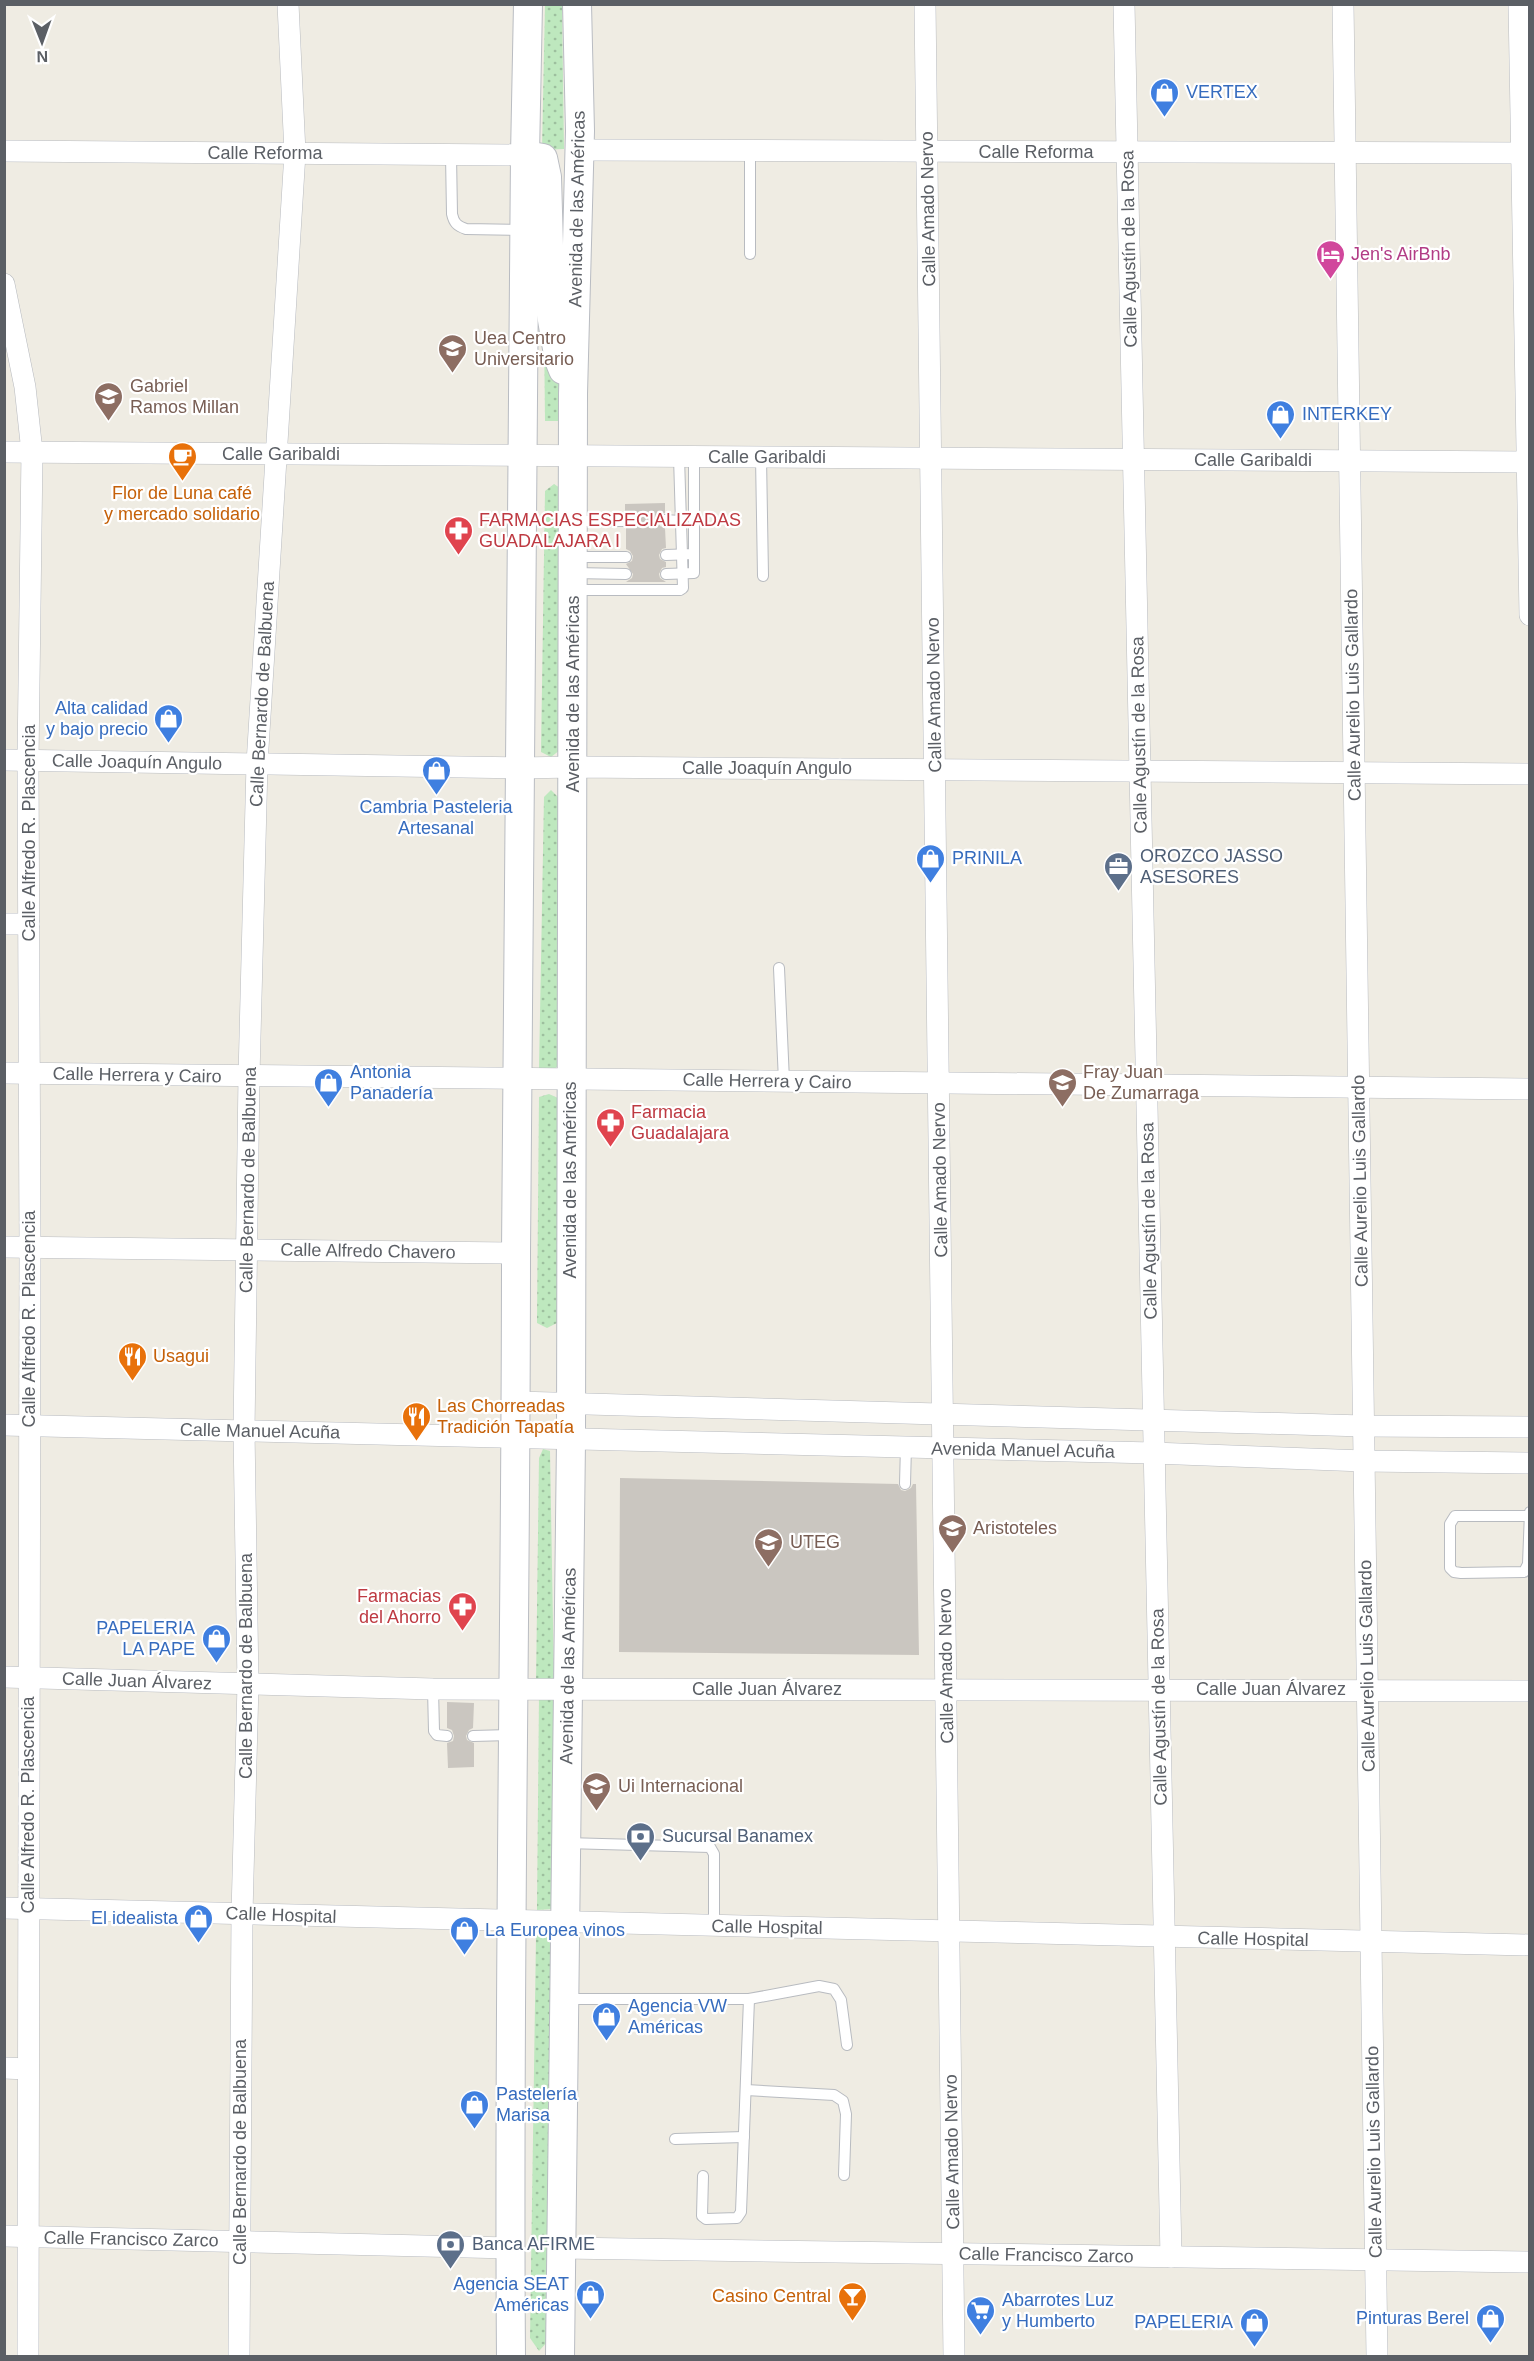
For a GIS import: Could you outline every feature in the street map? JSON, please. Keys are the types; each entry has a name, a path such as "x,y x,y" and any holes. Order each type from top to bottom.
{"main road":[{"path":"511,2356 512,1735 517,1402 516,1253 524,230 528,4"},
{"name":"Avenida de las Américas","path":"560,2356 571,1440 573,394 579,150 577,4"},
{"path":"525,155 543,158 547,177 551,314 559,360 573,394"}],"street":[{"name":"Calle Bernardo de Balbuena","path":"239,2356 242,1914 248,1684 244,1431 249,1076 257,764 295,153 288,4"},
{"name":"Calle Amado Nervo","path":"925,4 954,2356"},
{"name":"Calle Agustín de la Rosa","path":"1124,4 1171,2257"},
{"name":"Calle Aurelio Luis Gallardo","path":"1343,4 1377,2356"},
{"path":"1519,4 1526,153 1530,615"},
{"name":"Calle Reforma","path":"579,150 1526,153"},
{"name":"Calle Reforma","path":"4,151 525,155"},
{"name":"Calle Alfredo R. Plascencia","path":"4,284 25,387 32,453 28,761 30,1247 27,1909 28,2356"},
{"name":"Calle Garibaldi","path":"4,452 1528,462"},
{"name":"Calle Joaquín Angulo","path":"4,760 521,768 1530,774"},
{"path":"4,924 29,924"},
{"name":"Calle Herrera y Cairo","path":"4,1073 1530,1089"},
{"name":"Calle Alfredo Chavero","path":"4,1247 516,1253"},
{"name":"Avenida Manuel Acuña","path":"517,1402 1363,1426 1530,1427"},
{"name":"Calle Manuel Acuña","path":"4,1425 516,1438"},
{"name":"Avenida Manuel Acuña","path":"516,1438 906,1446 1364,1461 1530,1463"},
{"name":"Calle Juan Álvarez","path":"4,1677 513,1690 946,1688 1530,1691"},
{"name":"Calle Hospital","path":"4,1908 1530,1945"},
{"path":"4,2068 28,2069"},
{"name":"Calle Francisco Zarco","path":"4,2236 510,2248"},
{"name":"Calle Francisco Zarco","path":"562,2248 1530,2262"}],"lane":[{"path":"750,151 750,255"},
{"path":"452,155 454,221 466,229 524,230"},
{"path":"573,573 680,590 683,585 680,521 687,457"},
{"path":"666,574 694,573 687,457"},
{"path":"761,457 763,576"},
{"path":"665,520 680,521"},
{"path":"574,521 626,521"},
{"path":"666,555 694,554"},
{"path":"573,573 626,557"},
{"path":"573,573 626,574"},
{"path":"779,968 784,1081"},
{"path":"905,1484 906,1446"},
{"path":"1529,1514 1528,1564 1524,1572 1461,1573 1454,1572 1450,1568 1450,1524 1455,1516 1529,1514"},
{"path":"433,1689 434,1731 437,1735 447,1736"},
{"path":"473,1736 512,1735"},
{"path":"566,1843 710,1847 714,1854 714,1926"},
{"path":"564,1999 749,1999 819,1986 834,1989 841,2000 847,2045"},
{"path":"703,2176 702,2216 706,2219 737,2218 741,2212 749,1999"},
{"path":"746,2090 834,2095 843,2101 846,2114 844,2175"},
{"path":"675,2139 744,2137"}],"green space":[{"path":"545,5 562,5 564,149 542,150"},
{"path":"543,232 560,371 562,421 545,421"},
{"path":"554,484 563,490 560,750 551,757 541,752 545,491"},
{"path":"551,790 560,799 558,1066 548,1074 539,1069 544,797"},
{"path":"549,1094 558,1098 557,1323 547,1328 537,1323 539,1097"},
{"path":"543,1449 550,1451 554,1681 536,1684 539,1458"},
{"path":"539,1695 558,1696 554,1909 537,1910"},
{"path":"546,1928 555,1936 550,2339 539,2351 530,2338 536,1936"}],"building":[{"path":"665,503 665,513 659,515 658,520 660,526 665,528 666,548 662,549 659,555 660,559 666,562 666,567 662,568 659,574 660,578 666,582 626,582 632,578 633,574 626,564 632,561 633,556 626,549 626,528 632,525 633,520 625,513 625,504"},
{"name":"UTEG","path":"620,1478 898,1484 901,1490 905,1491 916,1484 919,1655 619,1652"},
{"path":"447,1702 474,1703 473,1728 466,1736 467,1740 474,1743 474,1767 448,1768 447,1743 453,1741 454,1736 452,1730 447,1728"}],"place":[{"name":"VERTEX","path":"1165,118"},
{"name":"Jen's AirBnb","path":"1330,280"},
{"name":"Uea Centro Universitario","path":"453,374"},
{"name":"Gabriel Ramos Millan","path":"109,422"},
{"name":"INTERKEY","path":"1281,440"},
{"name":"Flor de Luna café y mercado solidario","path":"182,482"},
{"name":"FARMACIAS ESPECIALIZADAS GUADALAJARA I","path":"458,556"},
{"name":"Alta calidad y bajo precio","path":"169,744"},
{"name":"Cambria Pasteleria Artesanal","path":"436,796"},
{"name":"PRINILA","path":"931,884"},
{"name":"OROZCO JASSO ASESORES","path":"1119,892"},
{"name":"Antonia Panadería","path":"329,1108"},
{"name":"Fray Juan De Zumarraga","path":"1062,1108"},
{"name":"Farmacia Guadalajara","path":"610,1148"},
{"name":"Usagui","path":"132,1382"},
{"name":"Las Chorreadas Tradición Tapatía","path":"416,1442"},
{"name":"Aristoteles","path":"952,1554"},
{"name":"UTEG","path":"769,1568"},
{"name":"Farmacias del Ahorro","path":"462,1632"},
{"name":"PAPELERIA LA PAPE","path":"216,1664"},
{"name":"Ui Internacional","path":"597,1812"},
{"name":"Sucursal Banamex","path":"641,1862"},
{"name":"El idealista","path":"199,1944"},
{"name":"La Europea vinos","path":"464,1956"},
{"name":"Agencia VW Américas","path":"607,2042"},
{"name":"Pastelería Marisa","path":"475,2130"},
{"name":"Banca AFIRME","path":"451,2270"},
{"name":"Agencia SEAT Américas","path":"590,2320"},
{"name":"Casino Central","path":"852,2322"},
{"name":"Abarrotes Luz y Humberto","path":"981,2336"},
{"name":"Pinturas Berel","path":"1490,2344"},
{"name":"PAPELERIA","path":"1254,2348"}]}
